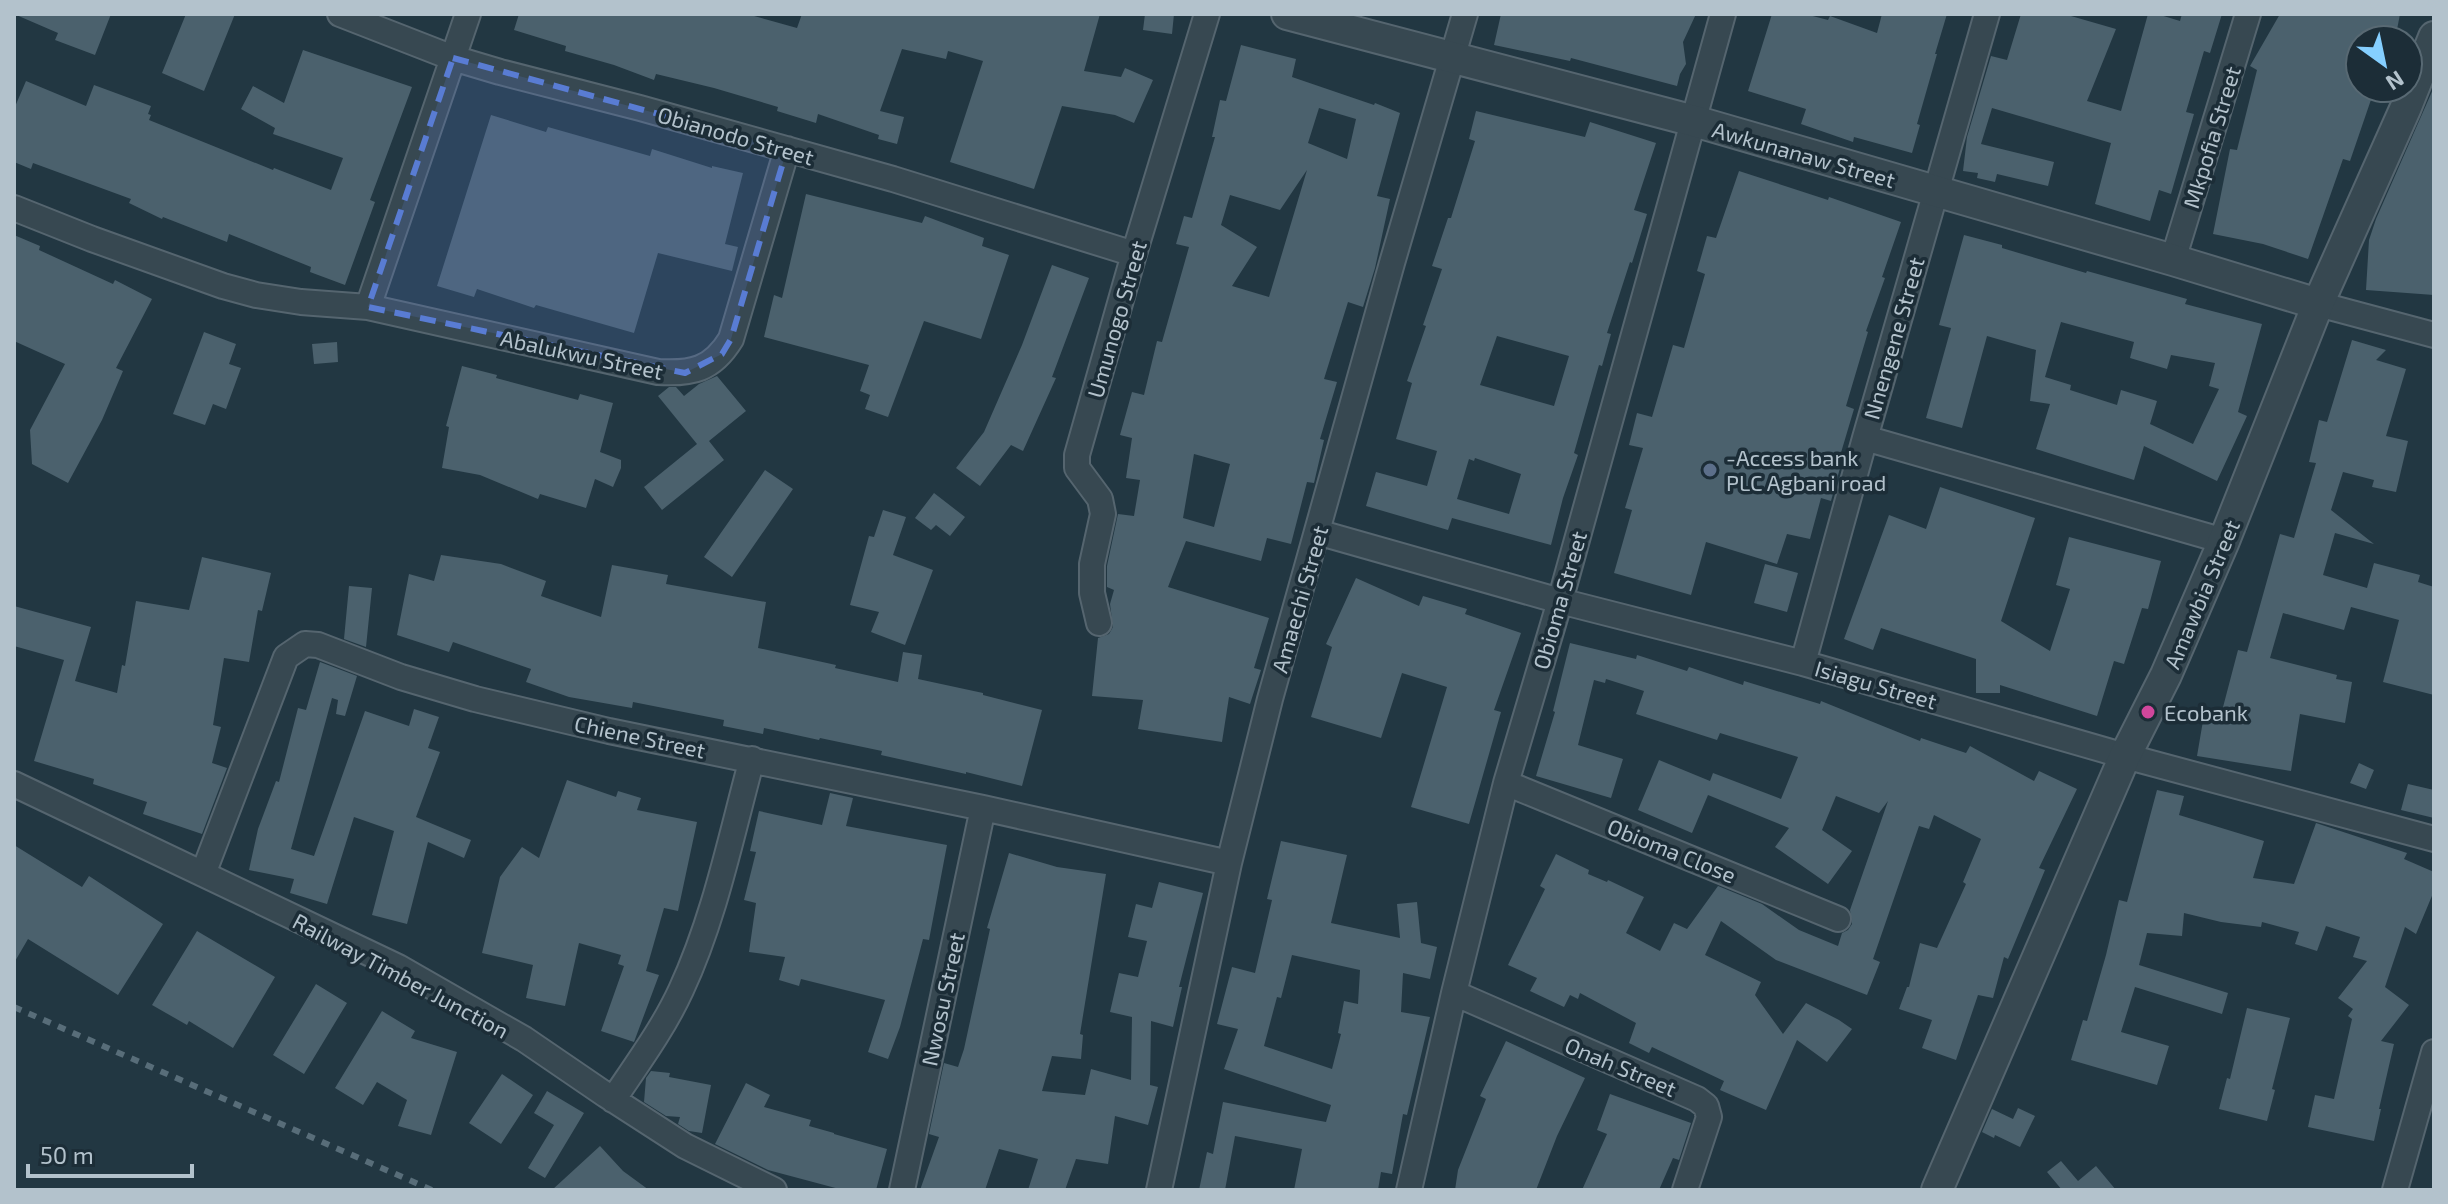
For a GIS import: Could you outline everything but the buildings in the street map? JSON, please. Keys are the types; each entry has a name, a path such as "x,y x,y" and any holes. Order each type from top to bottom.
{"street":[{"name":"Obianodo Street","path":"340,14 453,58 923,188 1134,254"},
{"path":"368,307 468,14"},
{"name":"Umunogo Street","path":"1099,623 1092,593 1092,564 1103,514 1100,499 1077,468 1077,455 1207,14"},
{"name":"Awkunanaw Street","path":"1287,14 1694,121 2318,304"},
{"name":"Amaechi Street","path":"1159,1190 1229,863 1270,699 1465,14"},
{"name":"Obioma Street","path":"1409,1190 1506,783 1560,601 1723,14"},
{"name":"Nnengene Street","path":"1803,663 1987,14"},
{"name":"Mkpofia Street","path":"2173,260 2248,14"},
{"name":"Amawbia Street","path":"1937,1190 2125,756 2166,675 2224,541 2318,304 2434,37"},
{"name":"Abalukwu Street","path":"14,208 92,239 256,295 368,307 658,372 685,373 722,354 731,339 787,149"},
{"path":"2318,304 2434,335"},
{"path":"1865,438 2224,541"},
{"name":"Isiagu Street","path":"1317,532 1560,601 1803,663 2125,756 2434,839"},
{"name":"Chiene Street","path":"203,874 286,657 305,644 318,645 401,677 475,699 609,731 983,808 1229,863"},
{"path":"613,1100 681,992 716,896 752,759"},
{"name":"Obioma Close","path":"1506,783 1838,919"},
{"name":"Railway Timber Junction","path":"14,784 398,967 524,1039 685,1146 774,1190"},
{"name":"Nwosu Street","path":"902,1190 983,808"},
{"name":"Onah Street","path":"1454,993 1697,1099 1706,1106 1709,1117 1685,1190"},
{"path":"2395,1190 2434,1052"}],"highlighted area":[{"path":"453,58 787,149 731,339 722,354 685,373 368,307"}],"railway":[{"path":"14,1007 432,1190"}],"place":[{"name":"-Access bank PLC Agbani road","path":"1710,470"},
{"name":"Ecobank","path":"2148,712"}]}
